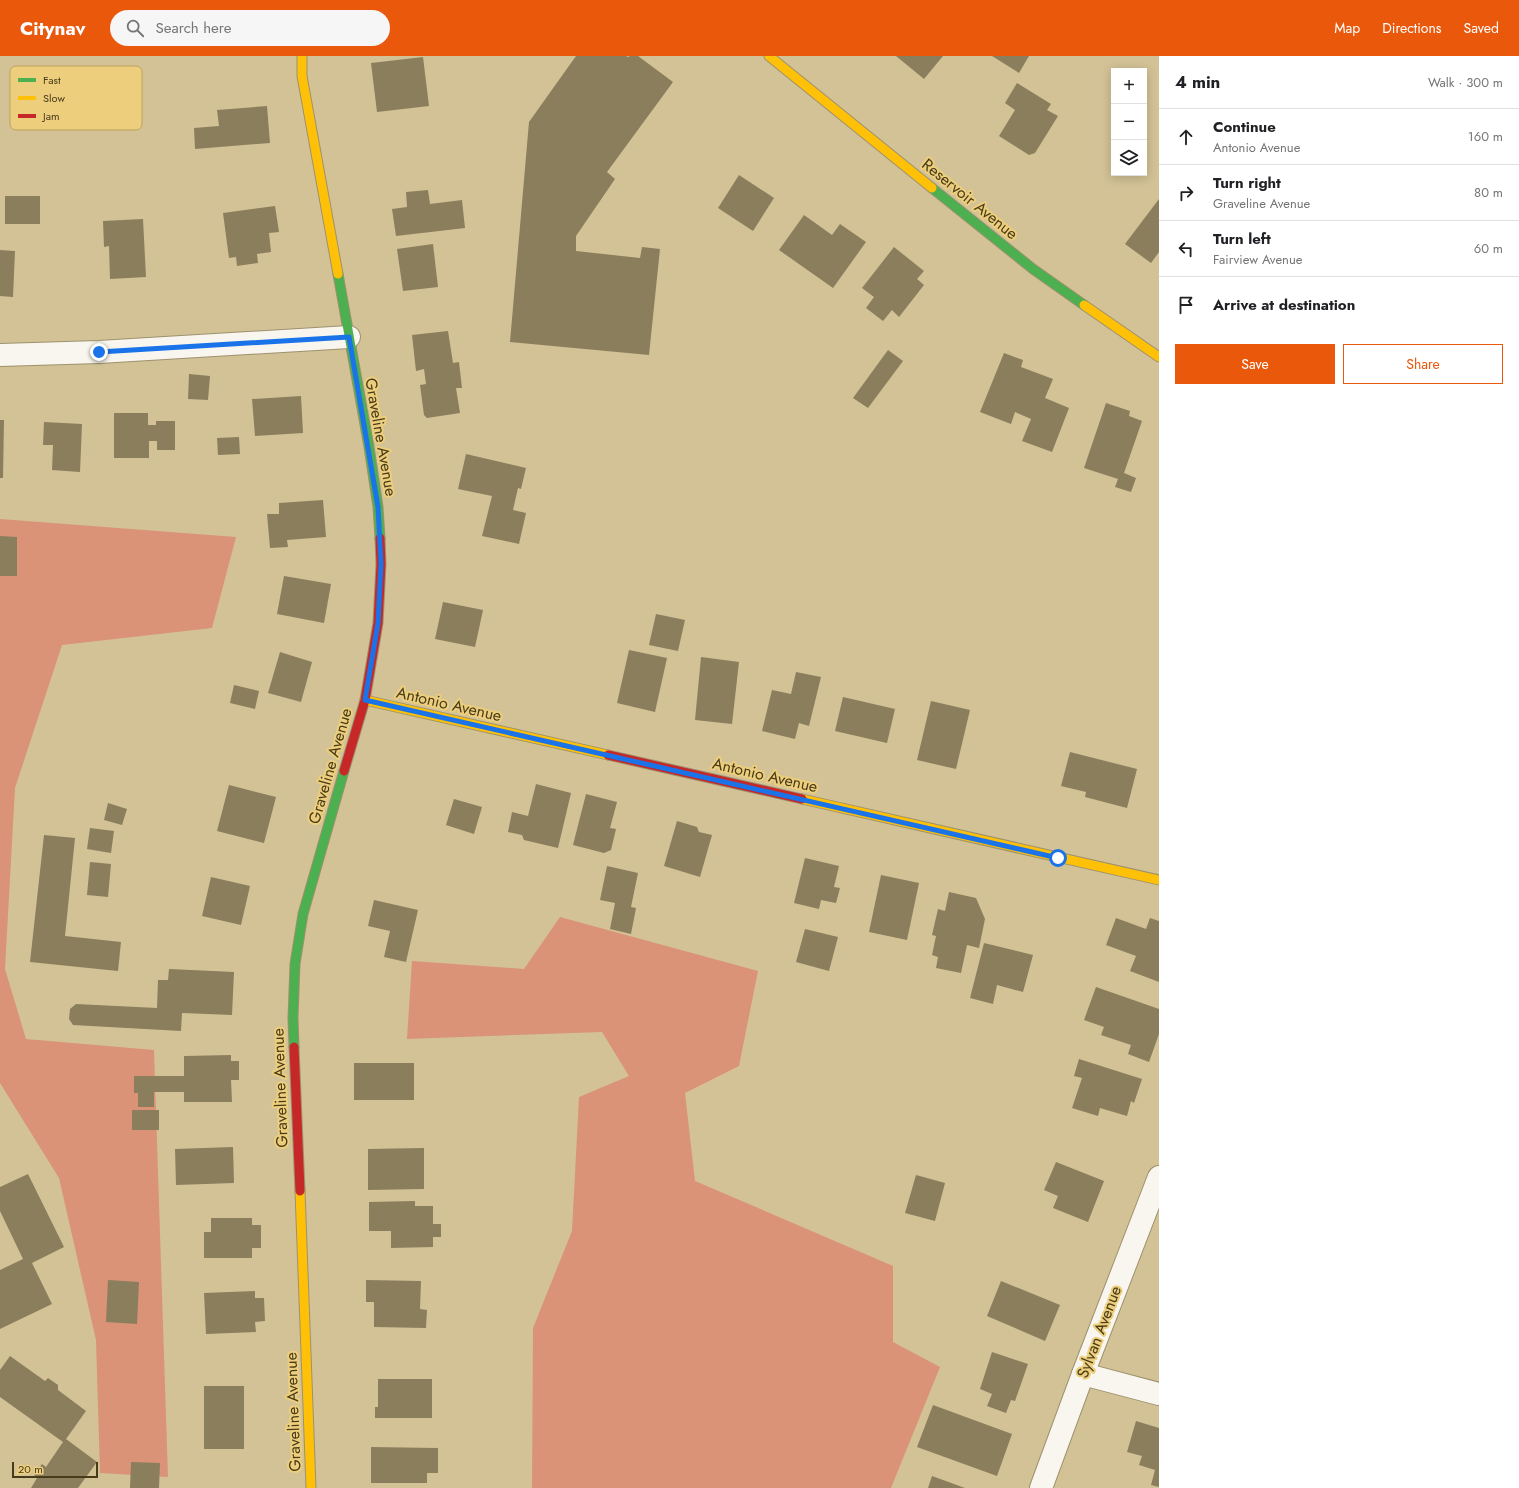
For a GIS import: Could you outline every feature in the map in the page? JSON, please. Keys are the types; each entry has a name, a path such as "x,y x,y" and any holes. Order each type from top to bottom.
{"street":[{"name":"Graveline Avenue","path":"302,56 302,76 378,507 381,564 378,623 365,700 303,914 295,964 293,1018 311,1488"},
{"name":"Reservoir Avenue","path":"769,56 1033,269 1159,357"},
{"path":"0,355 99,352 349,337"},
{"name":"Antonio Avenue","path":"365,700 1159,880"},
{"name":"Sylvan Avenue","path":"1041,1488 1159,1177"},
{"path":"1083,1374 1159,1394"}],"shaded area":[{"path":"0,519 236,537 212,628 62,645 15,788 5,969 26,1039 154,1050 168,1477 100,1473 96,1340 59,1178 0,1083"},
{"path":"560,917 758,971 739,1066 685,1093 695,1181 893,1266 893,1342 940,1367 891,1488 532,1488 533,1328 572,1231 579,1097 629,1076 602,1032 407,1039 412,961 524,969"}],"building":[{"path":"576,56 638,56 673,82 607,172 615,179 576,236 576,251 640,258 642,247 660,249 649,355 510,342 529,122"},
{"path":"896,56 943,56 924,79"},
{"path":"992,56 1029,56 1019,73"},
{"path":"423,57 429,106 377,112 371,63"},
{"path":"1017,83 1051,104 1047,110 1058,116 1035,153 1029,155 999,136 1015,110 1005,103"},
{"path":"267,106 270,143 195,149 194,128 219,126 217,110"},
{"path":"739,175 774,198 753,231 718,208"},
{"path":"428,190 430,204 462,200 465,228 396,236 392,209 407,207 406,192"},
{"path":"5,196 40,196 40,224 5,224"},
{"path":"1159,199 1159,252 1151,263 1125,244"},
{"path":"275,206 279,232 269,233 271,252 257,254 258,263 237,266 236,257 229,258 223,213"},
{"path":"804,215 832,235 840,224 866,242 833,288 779,250"},
{"path":"143,219 146,277 110,279 109,246 104,247 103,221"},
{"path":"433,244 438,287 403,291 397,249"},
{"path":"894,247 924,271 917,279 924,285 899,317 892,310 883,321 866,308 874,297 862,288"},
{"path":"0,250 15,251 13,297 0,296"},
{"path":"448,331 453,363 459,362 462,388 456,388 460,413 427,418 424,415 420,385 426,384 424,369 416,371 412,335"},
{"path":"888,350 903,361 868,408 853,398"},
{"path":"1004,353 1023,360 1021,367 1053,379 1045,398 1069,408 1052,452 1022,441 1031,419 1015,412 1011,424 980,412"},
{"path":"189,374 210,376 208,400 188,399"},
{"path":"301,396 303,433 255,436 252,399"},
{"path":"1106,403 1130,411 1129,416 1142,421 1124,473 1136,478 1131,492 1115,487 1118,479 1084,468"},
{"path":"114,413 148,413 148,425 156,425 156,421 175,421 175,450 157,450 157,441 149,441 149,458 114,458"},
{"path":"0,420 4,420 3,478 0,478"},
{"path":"44,422 82,424 80,472 52,470 53,445 43,445"},
{"path":"239,437 240,454 218,455 217,438"},
{"path":"466,454 526,468 521,489 518,488 513,510 526,513 519,544 482,536 492,496 458,489"},
{"path":"323,500 326,537 287,540 288,547 270,548 267,514 279,514 279,503"},
{"path":"0,536 17,537 17,576 0,576"},
{"path":"284,576 331,584 324,623 277,614"},
{"path":"443,602 483,610 475,647 435,639"},
{"path":"656,614 685,620 678,651 649,645"},
{"path":"629,650 667,658 655,712 617,703"},
{"path":"280,652 312,662 301,702 268,693"},
{"path":"701,657 739,662 732,724 695,720"},
{"path":"796,672 821,677 809,726 799,723 795,739 762,731 772,690 791,694"},
{"path":"234,685 259,691 255,709 230,703"},
{"path":"843,697 895,709 887,743 835,731"},
{"path":"931,701 970,710 956,769 917,760"},
{"path":"1070,752 1137,769 1127,808 1085,797 1086,792 1061,786"},
{"path":"536,784 571,793 558,848 524,840 522,835 508,832 512,812 528,816"},
{"path":"229,785 276,797 264,843 217,831"},
{"path":"586,794 617,802 610,828 616,829 611,850 604,853 573,845"},
{"path":"454,799 482,807 474,834 446,825"},
{"path":"108,803 127,809 122,825 104,820"},
{"path":"677,821 697,827 699,832 712,835 700,877 664,866"},
{"path":"90,828 114,831 111,853 87,849"},
{"path":"44,835 75,838 65,936 121,942 118,971 30,962"},
{"path":"805,858 839,866 834,887 840,888 836,903 821,900 819,909 794,903"},
{"path":"90,862 111,864 108,897 87,895"},
{"path":"607,866 638,873 631,907 636,908 631,934 610,929 615,903 600,900"},
{"path":"881,875 919,883 907,940 869,932"},
{"path":"211,877 250,886 241,925 202,916"},
{"path":"949,892 976,898 985,919 979,948 967,945 961,973 936,968 938,957 932,955 936,936 932,935 938,909 945,911"},
{"path":"374,900 418,910 406,962 384,957 390,931 368,926"},
{"path":"1116,918 1146,929 1150,918 1159,921 1159,982 1130,971 1136,956 1106,945"},
{"path":"805,929 838,937 829,971 796,962"},
{"path":"984,943 1033,955 1023,992 997,985 993,1004 970,998"},
{"path":"169,969 234,972 232,1015 182,1013 181,1031 73,1025 69,1019 70,1009 76,1004 157,1008 158,980 168,980"},
{"path":"1096,987 1159,1009 1159,1034 1149,1062 1128,1054 1131,1045 1101,1035 1104,1027 1084,1020"},
{"path":"231,1055 231,1061 239,1061 239,1080 231,1080 232,1102 184,1102 184,1092 154,1092 154,1107 138,1107 138,1093 134,1093 134,1076 184,1076 184,1056"},
{"path":"1079,1059 1142,1079 1134,1103 1131,1101 1127,1116 1100,1108 1098,1116 1072,1108 1082,1078 1074,1076"},
{"path":"354,1063 414,1063 414,1100 354,1100"},
{"path":"132,1110 159,1110 159,1130 132,1130"},
{"path":"233,1147 234,1183 176,1185 175,1149"},
{"path":"424,1148 424,1189 368,1190 368,1149"},
{"path":"1056,1162 1104,1181 1088,1222 1053,1208 1058,1196 1044,1190"},
{"path":"28,1174 64,1247 32,1263 52,1304 0,1329 0,1270 23,1259 0,1211 0,1187"},
{"path":"916,1175 945,1183 935,1221 905,1213"},
{"path":"415,1201 415,1206 433,1206 433,1224 441,1224 441,1237 433,1237 433,1247 391,1248 391,1231 369,1231 369,1202"},
{"path":"211,1218 252,1218 252,1225 261,1225 261,1248 252,1248 252,1258 204,1258 204,1232 211,1232"},
{"path":"108,1280 139,1282 137,1324 106,1322"},
{"path":"366,1280 421,1281 420,1309 427,1310 426,1328 374,1327 374,1302 366,1302"},
{"path":"1001,1281 1060,1305 1045,1341 987,1316"},
{"path":"255,1291 255,1298 264,1298 265,1321 255,1322 256,1332 206,1334 204,1293"},
{"path":"992,1352 1028,1364 1015,1401 1011,1400 1006,1413 987,1406 992,1394 980,1389"},
{"path":"10,1356 45,1381 48,1378 58,1385 58,1390 86,1411 66,1439 97,1462 78,1488 31,1488 37,1478 34,1475 42,1464 46,1467 63,1442 0,1397 0,1370"},
{"path":"378,1379 432,1379 432,1418 375,1418 375,1407 378,1407"},
{"path":"204,1386 244,1386 244,1449 204,1449"},
{"path":"933,1405 1012,1434 997,1476 917,1447"},
{"path":"1136,1421 1159,1428 1159,1487 1151,1485 1155,1470 1139,1465 1142,1456 1127,1452"},
{"path":"371,1447 438,1448 438,1473 427,1473 427,1483 371,1483"},
{"path":"131,1462 160,1463 159,1488 130,1488"},
{"path":"932,1476 965,1488 928,1488"}],"traffic: fast":[{"path":"932,188 1033,269 1084,305"},
{"path":"338,274 369,447 378,507 380,538"},
{"path":"294,1047 293,1018 295,964 303,914 344,771"}],"traffic: slow":[{"path":"302,56 302,76 338,274"},
{"path":"769,56 932,188"},
{"path":"1084,305 1159,357"},
{"path":"365,700 608,755"},
{"path":"802,799 1159,880"},
{"path":"300,1191 311,1488"}],"traffic: jam":[{"path":"344,771 365,700 378,623 381,564 380,538"},
{"path":"608,755 802,799"},
{"path":"294,1047 300,1191"}],"route":[{"path":"99,352 349,337 369,447 378,507 381,564 378,623 365,700 1058,858"}]}
